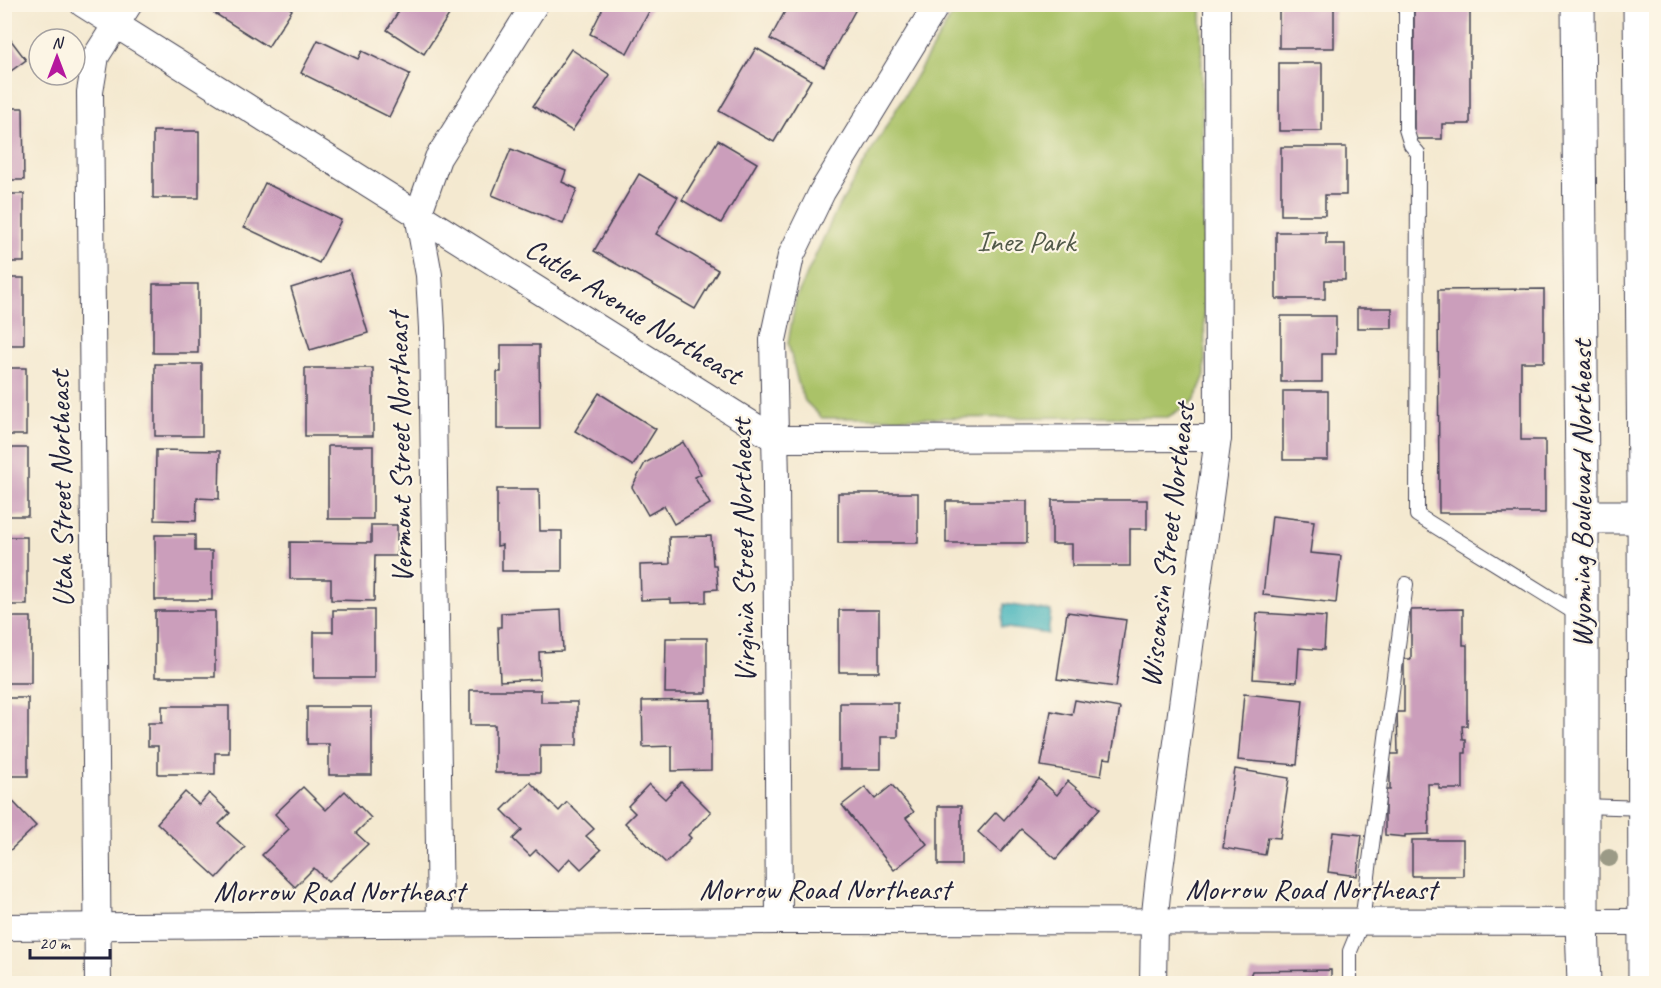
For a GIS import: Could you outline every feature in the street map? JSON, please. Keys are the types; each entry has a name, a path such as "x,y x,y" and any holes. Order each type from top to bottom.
{"main road":[{"name":"Wyoming Boulevard Northeast","path":"1578,4 1584,984"},
{"name":"Wyoming Boulevard Northeast","path":"1640,4 1642,275 1650,517 1651,672 1651,808 1645,922 1645,984"},
{"path":"1582,517 1650,517"}],"street":[{"name":"Cutler Avenue Northeast","path":"83,4 122,15 418,215 775,439"},
{"name":"Vermont Street Northeast","path":"440,923 432,328 429,275 418,215 438,158 535,4"},
{"name":"Virginia Street Northeast","path":"779,921 773,340 790,256 822,192 937,4"},
{"name":"Wisconsin Street Northeast","path":"1153,984 1154,923 1159,876 1218,438 1218,4"},
{"name":"Utah Street Northeast","path":"98,984 90,92 96,56 122,15"},
{"path":"775,439 1218,438"},
{"name":"Morrow Road Northeast","path":"4,927 779,921 1645,922"}],"lane":[{"path":"1406,4 1406,129 1411,145 1418,153 1417,515 1582,618"},
{"path":"1642,275 1656,229"},
{"path":"1350,984 1350,951 1362,922 1406,584"},
{"path":"1582,806 1651,808"}],"green space":[{"name":"Inez Park","path":"958,5 1201,5 1205,375 1194,401 1168,417 822,418 805,401 788,343 796,298 836,211"}],"water":[{"path":"1004,604 1051,611 1048,634 1001,627"}],"building":[{"path":"200,4 284,4 292,10 268,47"},
{"path":"403,4 456,4 424,54 387,30"},
{"path":"605,4 653,4 627,53 590,34"},
{"path":"789,4 852,4 857,7 824,67 770,39"},
{"path":"1279,4 1334,4 1334,48 1279,48"},
{"path":"1414,4 1470,4 1470,124 1442,124 1442,139 1414,139"},
{"path":"4,31 26,60 4,76"},
{"path":"318,40 358,59 362,51 410,74 389,117 301,73"},
{"path":"756,48 811,80 774,142 719,111"},
{"path":"571,49 610,75 572,131 533,106"},
{"path":"1279,63 1322,63 1322,131 1279,131"},
{"path":"4,108 23,108 24,180 4,180"},
{"path":"153,131 199,131 199,198 153,198"},
{"path":"718,140 757,163 721,223 682,200"},
{"path":"1281,147 1346,147 1346,195 1325,195 1325,215 1281,215"},
{"path":"511,149 566,171 562,182 577,189 563,224 492,195"},
{"path":"639,174 678,197 656,234 718,270 695,309 594,251"},
{"path":"265,183 341,220 319,263 244,227"},
{"path":"4,194 24,194 24,262 4,262"},
{"path":"1276,232 1326,232 1326,244 1345,244 1345,280 1325,280 1325,299 1276,299"},
{"path":"349,270 368,333 310,350 291,288"},
{"path":"4,278 24,278 24,345 4,345"},
{"path":"153,284 198,284 198,353 153,353"},
{"path":"1544,289 1544,362 1521,362 1521,440 1545,440 1545,513 1439,513 1438,290"},
{"path":"1357,308 1392,308 1392,328 1357,328"},
{"path":"1281,316 1336,316 1336,354 1322,354 1322,382 1281,382"},
{"path":"501,345 539,345 540,429 497,429 497,372 501,372"},
{"path":"155,364 202,364 202,436 155,436"},
{"path":"4,368 26,368 26,435 4,435"},
{"path":"305,368 373,368 373,436 305,436"},
{"path":"1283,391 1328,391 1328,460 1283,460"},
{"path":"599,393 656,429 633,466 575,431"},
{"path":"683,442 701,474 695,477 710,504 674,524 664,506 648,515 632,487 645,463"},
{"path":"328,446 373,446 373,519 328,519"},
{"path":"4,448 28,448 28,516 4,516"},
{"path":"156,450 220,451 219,499 197,498 196,521 155,520"},
{"path":"497,489 539,489 540,531 562,531 562,571 502,571 502,545 497,546"},
{"path":"838,493 918,493 918,543 838,543"},
{"path":"1052,500 1147,500 1147,529 1130,529 1130,566 1072,566 1072,544 1052,544"},
{"path":"946,501 1027,501 1027,543 946,543"},
{"path":"1272,516 1314,521 1310,553 1341,556 1336,603 1263,595"},
{"path":"371,525 397,525 397,556 375,556 374,601 331,600 331,579 290,579 290,542 371,543"},
{"path":"155,535 195,535 195,551 212,551 212,600 155,600"},
{"path":"711,536 713,565 716,565 718,589 706,590 706,602 671,603 671,599 641,600 640,565 670,564 669,537"},
{"path":"4,537 27,537 27,605 4,605"},
{"path":"1463,609 1463,645 1467,645 1467,726 1462,726 1463,740 1466,740 1466,753 1463,753 1463,789 1439,789 1439,784 1428,784 1429,834 1405,835 1405,837 1385,835 1385,790 1390,790 1390,754 1398,754 1397,712 1404,712 1404,659 1411,659 1411,610"},
{"path":"333,610 374,610 374,678 314,678 314,632 333,632"},
{"path":"561,610 563,651 539,652 540,679 500,681 498,627 501,627 501,613"},
{"path":"839,610 879,610 879,672 839,672"},
{"path":"155,611 215,611 215,677 155,677"},
{"path":"1067,612 1126,620 1116,687 1057,679"},
{"path":"1257,613 1326,617 1324,650 1299,648 1297,682 1253,679"},
{"path":"4,617 31,617 31,683 4,683"},
{"path":"666,638 707,638 707,693 665,693"},
{"path":"470,690 541,690 541,702 577,702 577,745 540,745 540,773 495,773 495,725 470,725"},
{"path":"1244,694 1303,700 1297,765 1238,760"},
{"path":"5,698 28,698 28,776 5,776"},
{"path":"711,700 711,770 672,771 672,746 643,747 642,701"},
{"path":"1075,700 1120,708 1111,759 1104,758 1101,776 1041,766 1051,711 1072,715"},
{"path":"840,703 898,703 898,737 881,737 881,769 840,769"},
{"path":"162,706 229,706 229,753 215,753 215,774 158,774 158,746 148,746 148,723 162,723"},
{"path":"307,707 372,707 372,775 329,775 329,744 307,744"},
{"path":"1235,769 1289,778 1280,838 1268,837 1265,855 1223,848"},
{"path":"1039,779 1057,795 1068,781 1100,808 1056,859 1021,829 1001,852 978,832 996,812 1004,820"},
{"path":"530,782 559,811 567,802 594,829 586,836 601,850 581,869 570,858 558,871 536,850 530,856 513,839 522,830 502,810"},
{"path":"681,782 711,812 688,835 691,838 666,863 625,823 635,813 628,806 649,784 665,799"},
{"path":"892,785 914,812 906,818 927,844 894,870 842,805 865,787 875,799"},
{"path":"303,787 326,810 345,791 371,818 356,833 368,844 328,882 314,868 295,887 262,855 289,829 275,814"},
{"path":"4,792 36,826 4,856"},
{"path":"185,792 199,805 209,793 230,813 219,824 245,847 217,878 157,823"},
{"path":"938,806 961,806 961,865 938,865"},
{"path":"1333,832 1362,835 1357,876 1328,872"},
{"path":"1412,840 1463,840 1463,876 1412,876"},
{"path":"1331,970 1331,984 1247,984 1252,971"}]}
